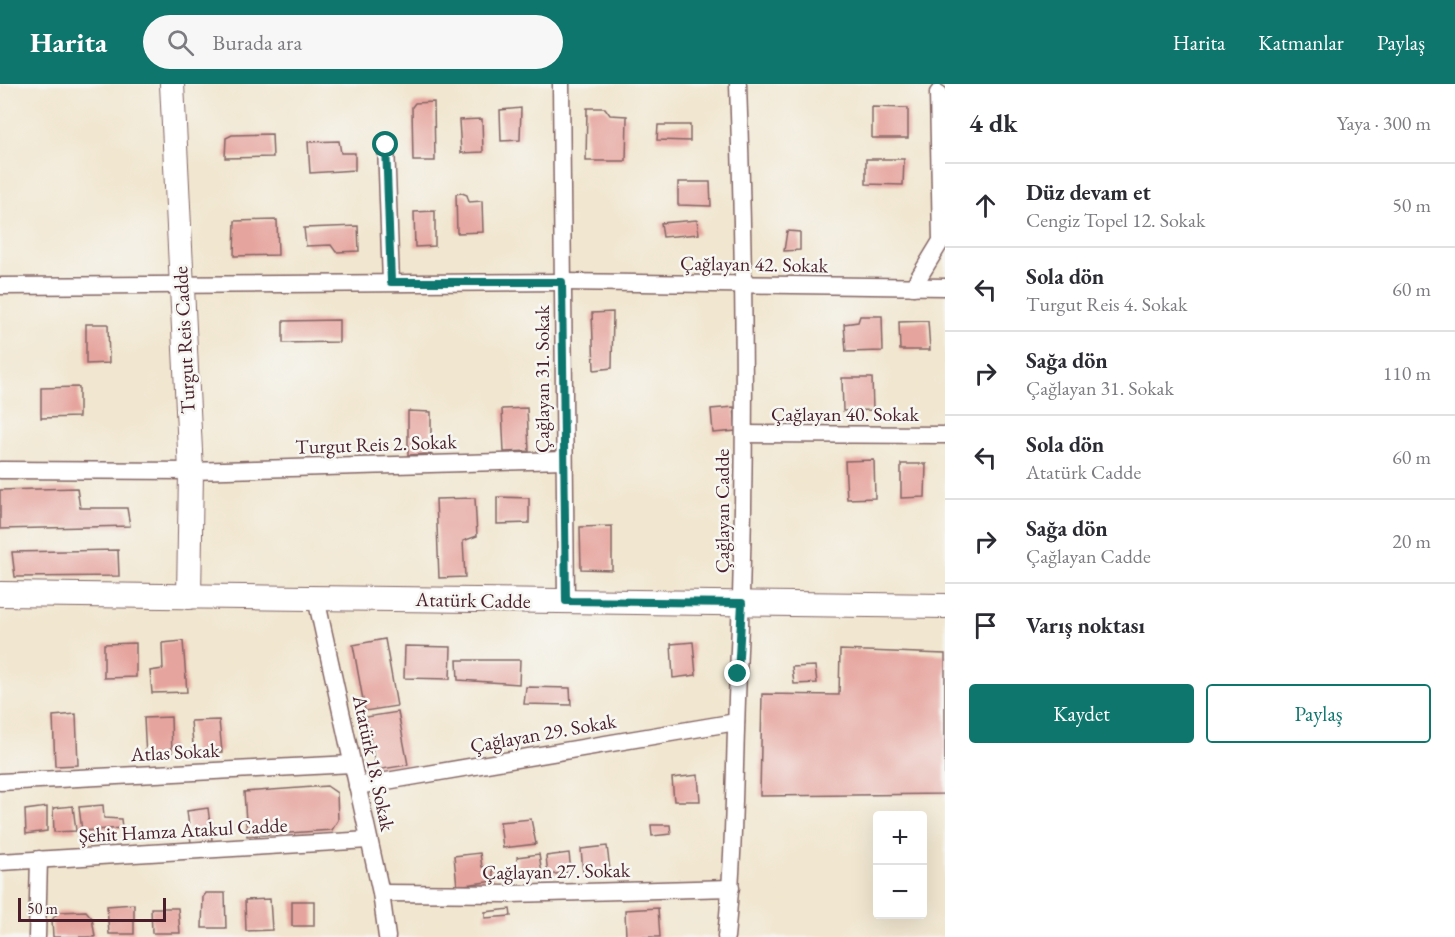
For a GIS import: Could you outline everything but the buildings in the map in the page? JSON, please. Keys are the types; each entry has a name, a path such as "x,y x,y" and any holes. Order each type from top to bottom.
{"main road":[{"name":"Turgut Reis Cadde","path":"172,84 191,471 189,597"},
{"name":"Atatürk Cadde","path":"0,594 945,606"}],"street":[{"name":"Çağlayan 31. Sokak","path":"561,84 566,601"},
{"name":"Çağlayan Cadde","path":"726,937 731,888 742,603 745,286 738,84"},
{"path":"913,287 941,241 938,93"},
{"path":"386,145 391,282"},
{"name":"Çağlayan 42. Sokak","path":"0,286 562,282 945,287"},
{"name":"Çağlayan 40. Sokak","path":"744,434 945,435"},
{"name":"Turgut Reis 2. Sokak","path":"0,470 191,471 564,460"},
{"name":"Atatürk 18. Sokak","path":"316,598 381,893 387,937"},
{"name":"Çağlayan 29. Sokak","path":"357,786 736,722"},
{"name":"Atlas Sokak","path":"0,782 352,764"},
{"name":"Şehit Hamza Atakul Cadde","path":"0,862 369,840"},
{"path":"37,937 39,860"},
{"name":"Çağlayan 27. Sokak","path":"381,893 512,894 731,888"}],"route":[{"path":"386,145 391,282 562,282 566,601 742,603 738,674"}]}
